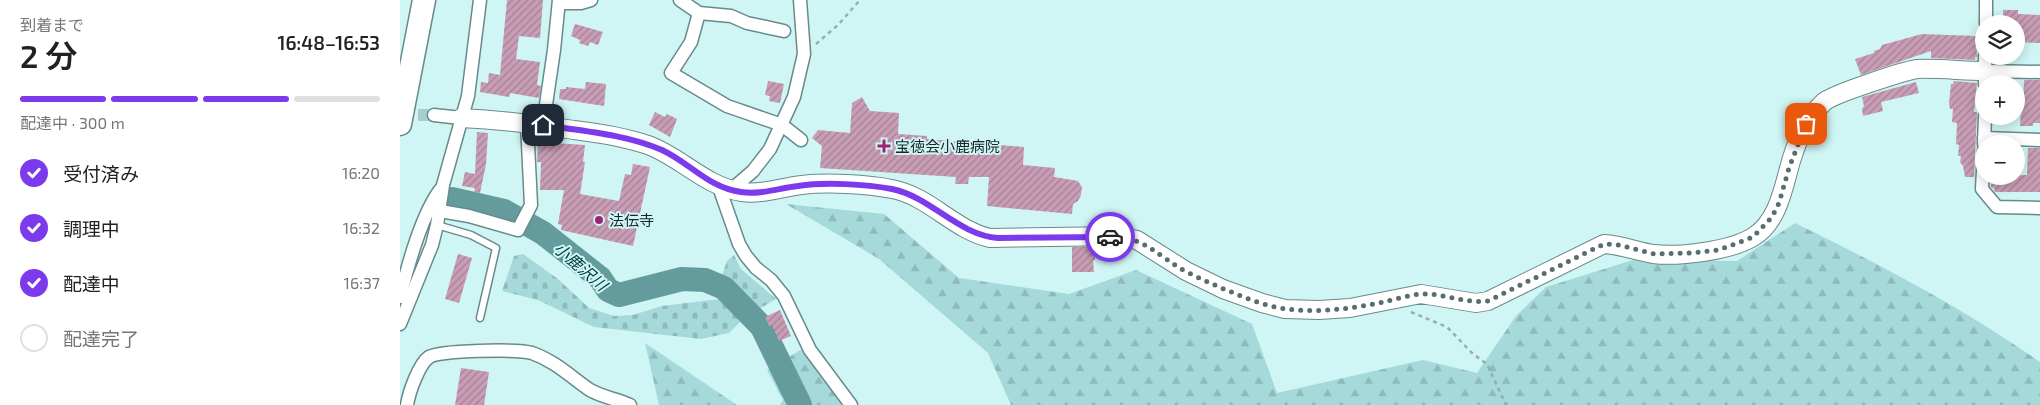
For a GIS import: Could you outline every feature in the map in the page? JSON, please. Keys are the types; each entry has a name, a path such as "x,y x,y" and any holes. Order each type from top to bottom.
{"highway":[{"path":"400,124 424,0"}],"street":[{"path":"400,324 432,245 437,226 443,186 468,96 480,0"},
{"path":"440,211 469,216 518,230 531,205 535,124 559,2 581,3 591,0"},
{"path":"680,0 700,13 732,16 747,22 784,31"},
{"path":"725,188 753,170 770,149 794,97 804,54 800,0"},
{"path":"1986,0 1986,15"},
{"path":"700,13 691,42 671,73 727,106 782,125 801,140"},
{"path":"434,115 535,124 596,133 647,144 663,151 725,188 753,193 795,186 828,184 892,189 922,202 983,236 998,238 1119,236 1137,240 1186,271 1223,289 1285,309 1319,310 1350,308 1421,294 1476,303 1488,301 1604,244 1619,245 1654,254 1719,250 1753,237 1772,217 1779,203 1789,168 1806,124 1825,101 1844,92 1916,69 2040,72"},
{"path":"2025,141 2040,140"},
{"path":"1982,185 1982,189 1997,207 2040,208"},
{"path":"400,297 422,229 435,197 443,186"},
{"path":"725,188 739,244 756,268 772,280 784,296 810,350 851,405"},
{"path":"407,405 415,378 428,357 438,353 481,351 530,352 548,360 591,390 614,402 630,405"}],"lane":[{"path":"437,226 471,234 496,248 480,318"}],"path":[{"path":"804,54 838,25 860,0"},
{"path":"1394,299 1406,310 1447,327 1473,354 1487,364 1506,405"}],"green space":[{"path":"786,204 884,214 959,278 1069,294 1136,270 1252,324 1277,393 1423,360 1477,373 1516,316 1546,287 1633,260 1737,261 1795,223 1858,254 1951,305 2040,362 2040,405 1011,405 988,353 879,259"},
{"path":"523,254 558,279 589,308 614,316 633,315 662,306 719,299 741,321 729,333 701,339 594,327 538,300 502,291 514,256"},
{"path":"734,255 741,269 776,299 752,313 720,281 727,261"},
{"path":"645,343 737,405 659,405"},
{"path":"802,349 843,405 780,405 783,400 767,370"}],"building":[{"path":"507,0 543,0 540,38 519,36 516,59 540,62 537,85 541,86 539,98 510,93 509,97 480,92 481,82 488,83 489,73 500,75"},
{"path":"2003,10 2018,10 2018,14 2040,15 2040,43 2025,42 2025,15 2003,15"},
{"path":"575,24 603,32 598,45 590,42 588,46 579,43 580,40 571,36"},
{"path":"1922,34 1975,36 1975,60 1931,58 1931,51 1861,75 1855,59 1874,53 1882,45"},
{"path":"2025,80 2040,80 2040,123 2033,123 2033,126 2020,126 2025,125"},
{"path":"768,81 784,84 780,103 769,101 770,96 765,95"},
{"path":"1954,81 1975,83 1974,112 1976,125 1974,177 1965,177 1963,166 1960,162 1961,156 1958,156 1959,145 1956,144 1957,123 1952,122 1953,109 1950,109 1949,103 1951,84"},
{"path":"586,82 606,84 604,106 559,99 560,89 566,89 566,87 585,89"},
{"path":"1916,82 1919,93 1881,102 1883,111 1863,116 1862,109 1864,106 1862,97"},
{"path":"862,97 870,111 899,113 898,134 927,136 927,139 1024,147 1023,165 1055,168 1054,177 1078,181 1082,187 1081,195 1078,201 1073,204 1072,214 987,206 989,177 969,177 968,184 955,184 956,177 820,168 822,146 812,138 818,130 850,133 852,103"},
{"path":"655,112 665,117 667,114 677,119 670,137 649,125"},
{"path":"477,132 488,133 486,164 480,193 474,192 475,188 462,186 465,172 475,174"},
{"path":"538,142 585,145 583,162 585,162 580,194 619,201 625,174 631,175 633,164 650,167 633,246 561,230 562,225 558,224 564,190 540,190 541,162 537,162"},
{"path":"2028,148 2040,148 2040,192 1995,192 1994,188 1991,187 1991,185 2025,185 2025,175 2027,175"},
{"path":"1072,247 1099,247 1099,256 1095,256 1095,260 1093,260 1094,272 1072,272"},
{"path":"458,254 472,258 459,303 445,299"},
{"path":"780,310 791,336 779,341 772,325 769,326 765,317"},
{"path":"461,368 489,372 484,405 455,405"}],"waterway":[{"name":"小鹿沢川","path":"452,199 504,211 543,233 600,278 608,290 619,295 682,279 705,280 724,288 762,327 800,405"}],"tunnel":[{"path":"400,115 434,115"}],"way so far":[{"path":"1110,237 1119,236 1137,240 1186,271 1223,289 1285,309 1319,310 1350,308 1421,294 1476,303 1500,296 1604,244 1619,245 1654,254 1691,253 1719,250 1753,237 1772,217 1779,203 1789,168 1806,124"}],"place":[{"name":"宝徳会小鹿病院","path":"884,146"},
{"name":"法伝寺","path":"599,220"}],"route":[{"path":"543,125 596,133 647,144 663,151 719,187 742,192 753,193 808,184 892,189 922,202 975,233 990,238 1110,237"}]}
